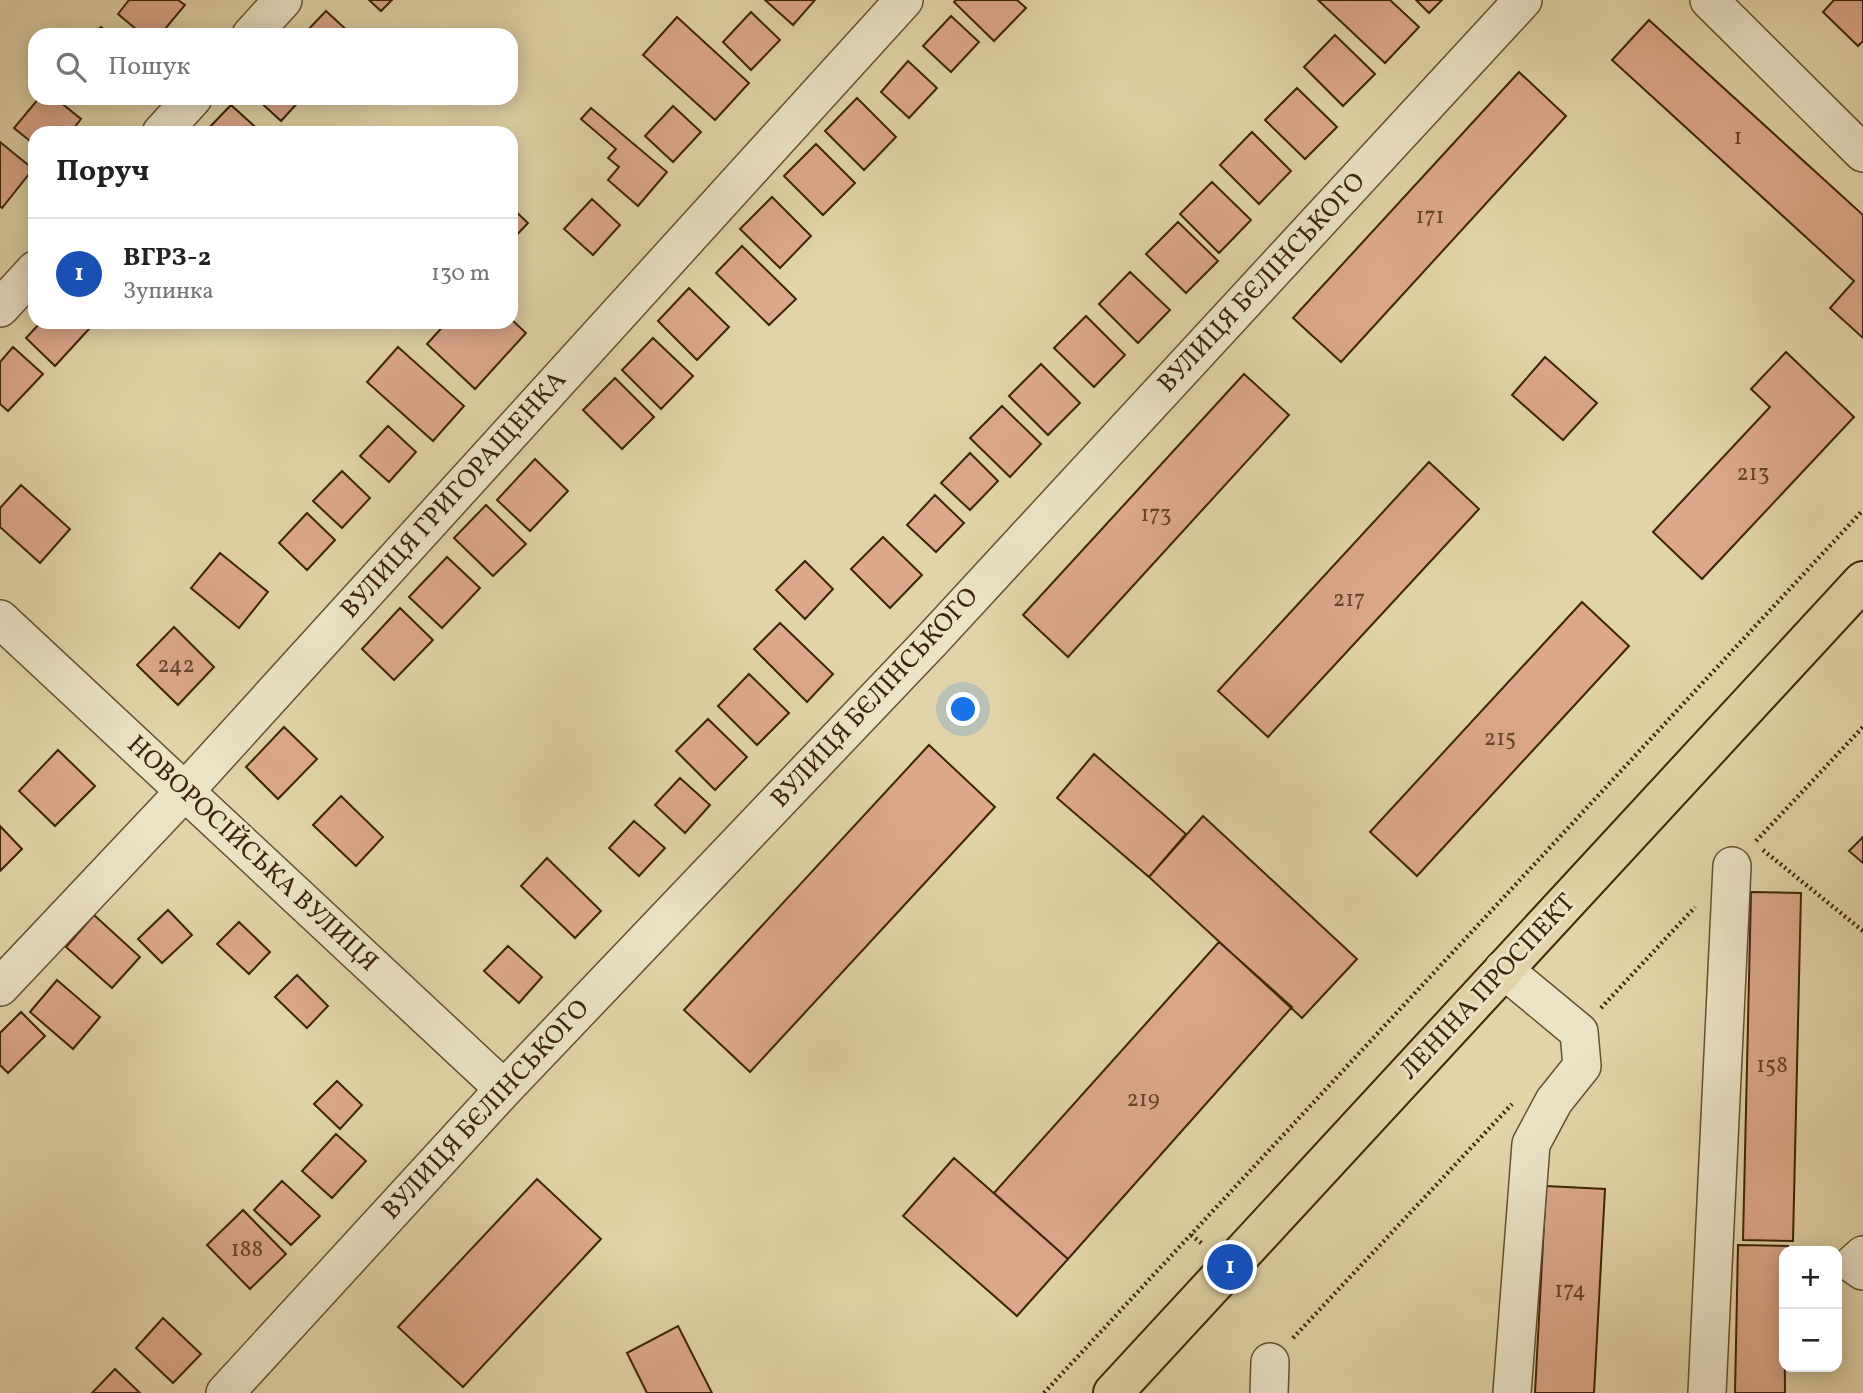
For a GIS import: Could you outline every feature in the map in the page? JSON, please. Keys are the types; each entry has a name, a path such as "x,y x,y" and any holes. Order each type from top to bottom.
{"main road":[{"name":"ЛЕНІНА ПРОСПЕКТ","path":"1113,1393 1863,581"}],"street":[{"path":"258,28 284,0"},
{"name":"ВУЛИЦЯ ГРИГОРАЩЕНКА","path":"0,987 185,791 904,0"},
{"name":"ВУЛИЦЯ БЄЛІНСЬКОГО","path":"225,1393 504,1090 930,640 1523,0"},
{"path":"1709,0 1863,153"},
{"path":"167,126 187,105"},
{"path":"0,308 28,278"},
{"name":"НОВОРОСІЙСЬКА ВУЛИЦЯ","path":"0,619 504,1090"},
{"path":"1707,1393 1743,855"},
{"path":"1503,969 1579,1032 1582,1066 1554,1101 1531,1144 1512,1393"},
{"path":"1863,1255 1853,1264 1863,1271"}],"path":[{"path":"1044,1393 1863,510"},
{"path":"1743,855 1863,931"}],"building":[{"path":"129,0 178,0 185,5 166,28 135,28 118,14"},
{"path":"369,0 392,0 381,11"},
{"path":"765,0 815,0 793,25"},
{"path":"1017,0 1026,8 994,41 954,2"},
{"path":"1318,0 1390,0 1419,27 1385,63"},
{"path":"1416,0 1442,0 1429,13"},
{"path":"1834,0 1863,0 1863,41 1858,46 1823,12"},
{"path":"326,11 344,28 310,28"},
{"path":"751,12 780,40 751,70 723,42"},
{"path":"951,16 979,42 951,72 923,46"},
{"path":"677,17 749,83 715,120 643,55"},
{"path":"1649,20 1863,215 1863,338 1830,308 1854,281 1612,60"},
{"path":"1335,35 1375,74 1343,106 1304,67"},
{"path":"908,61 937,88 909,118 881,92"},
{"path":"1519,72 1566,116 1341,362 1293,318"},
{"path":"1297,88 1337,127 1305,159 1265,120"},
{"path":"857,98 896,137 864,170 825,131"},
{"path":"33,105 64,105 81,119 76,126 28,126 28,139 14,128"},
{"path":"231,105 254,126 211,126"},
{"path":"264,105 296,105 281,121"},
{"path":"673,106 701,132 673,162 645,136"},
{"path":"591,108 667,172 638,206 608,180 619,167 608,158 616,149 581,119"},
{"path":"1252,132 1291,171 1259,204 1220,165"},
{"path":"0,142 28,165 28,175 2,208"},
{"path":"816,144 855,183 823,215 784,176"},
{"path":"1212,182 1251,220 1219,253 1180,214"},
{"path":"772,197 811,236 780,268 740,229"},
{"path":"592,199 620,225 593,255 564,229"},
{"path":"518,214 528,223 518,234"},
{"path":"1178,222 1218,261 1186,293 1146,254"},
{"path":"742,246 796,299 769,325 716,273"},
{"path":"1130,272 1170,310 1138,343 1099,304"},
{"path":"689,288 729,327 697,360 658,321"},
{"path":"1086,316 1125,355 1094,387 1054,348"},
{"path":"518,326 526,333 475,389 427,344 441,329 518,329"},
{"path":"34,329 89,329 55,366 26,338"},
{"path":"653,338 693,376 661,409 622,370"},
{"path":"13,347 43,374 8,411 0,404 0,362"},
{"path":"398,347 464,406 433,441 367,382"},
{"path":"1786,352 1854,417 1702,579 1653,532 1770,407 1751,389"},
{"path":"1545,357 1597,403 1563,440 1512,395"},
{"path":"1041,364 1080,403 1048,435 1009,396"},
{"path":"1244,374 1289,415 1068,657 1023,615"},
{"path":"615,378 654,417 622,449 583,410"},
{"path":"1002,406 1041,444 1010,477 970,438"},
{"path":"388,426 416,452 389,482 360,456"},
{"path":"970,453 998,481 970,510 941,483"},
{"path":"535,459 568,491 530,531 497,500"},
{"path":"1429,462 1479,509 1268,737 1218,691"},
{"path":"342,471 370,498 342,528 313,501"},
{"path":"21,485 70,529 40,563 0,527 0,508"},
{"path":"935,495 964,523 936,552 907,525"},
{"path":"486,505 526,544 493,576 454,538"},
{"path":"307,513 335,540 307,570 279,543"},
{"path":"883,537 922,575 890,608 851,569"},
{"path":"220,553 268,592 239,628 191,588"},
{"path":"447,557 480,588 442,628 409,597"},
{"path":"805,561 833,589 805,619 776,590"},
{"path":"1582,602 1629,646 1417,876 1370,832"},
{"path":"400,608 433,640 394,680 362,649"},
{"path":"780,623 833,674 807,702 754,649"},
{"path":"174,627 214,667 178,705 137,665"},
{"path":"749,674 789,713 757,745 718,706"},
{"path":"708,719 747,757 715,790 676,751"},
{"path":"284,727 317,759 278,799 246,767"},
{"path":"929,745 995,807 750,1072 684,1010"},
{"path":"58,750 95,786 55,826 19,791"},
{"path":"1094,754 1186,834 1149,877 1057,798"},
{"path":"680,778 710,805 685,833 655,805"},
{"path":"341,796 383,837 356,866 313,825"},
{"path":"1203,816 1357,959 1302,1018 1149,877"},
{"path":"634,821 665,848 639,876 609,848"},
{"path":"0,826 22,849 0,871"},
{"path":"1863,837 1863,863 1849,851"},
{"path":"547,858 601,911 575,938 521,886"},
{"path":"1751,892 1801,893 1793,1241 1743,1240"},
{"path":"168,910 192,935 162,963 138,939"},
{"path":"94,915 140,957 112,988 66,947"},
{"path":"239,922 270,952 249,974 217,944"},
{"path":"1219,942 1292,1007 1068,1259 994,1193"},
{"path":"508,946 542,977 519,1003 484,971"},
{"path":"297,975 328,1006 307,1028 275,997"},
{"path":"57,980 100,1017 73,1049 30,1012"},
{"path":"21,1012 45,1036 8,1073 0,1065 0,1033"},
{"path":"337,1081 362,1105 340,1129 314,1104"},
{"path":"336,1134 366,1161 332,1198 302,1171"},
{"path":"954,1158 1068,1259 1017,1316 903,1216"},
{"path":"537,1179 601,1239 463,1387 398,1327"},
{"path":"282,1181 320,1216 291,1245 254,1210"},
{"path":"1546,1186 1605,1189 1594,1393 1535,1393"},
{"path":"243,1210 286,1254 250,1289 207,1245"},
{"path":"1738,1245 1788,1246 1779,1246 1779,1372 1785,1372 1785,1393 1735,1393"},
{"path":"163,1318 201,1354 173,1383 136,1348"},
{"path":"678,1326 712,1393 647,1393 627,1353"},
{"path":"115,1369 140,1393 92,1393"}],"place":[{"name":"ВГРЗ-2","path":"1230,1267"}]}
